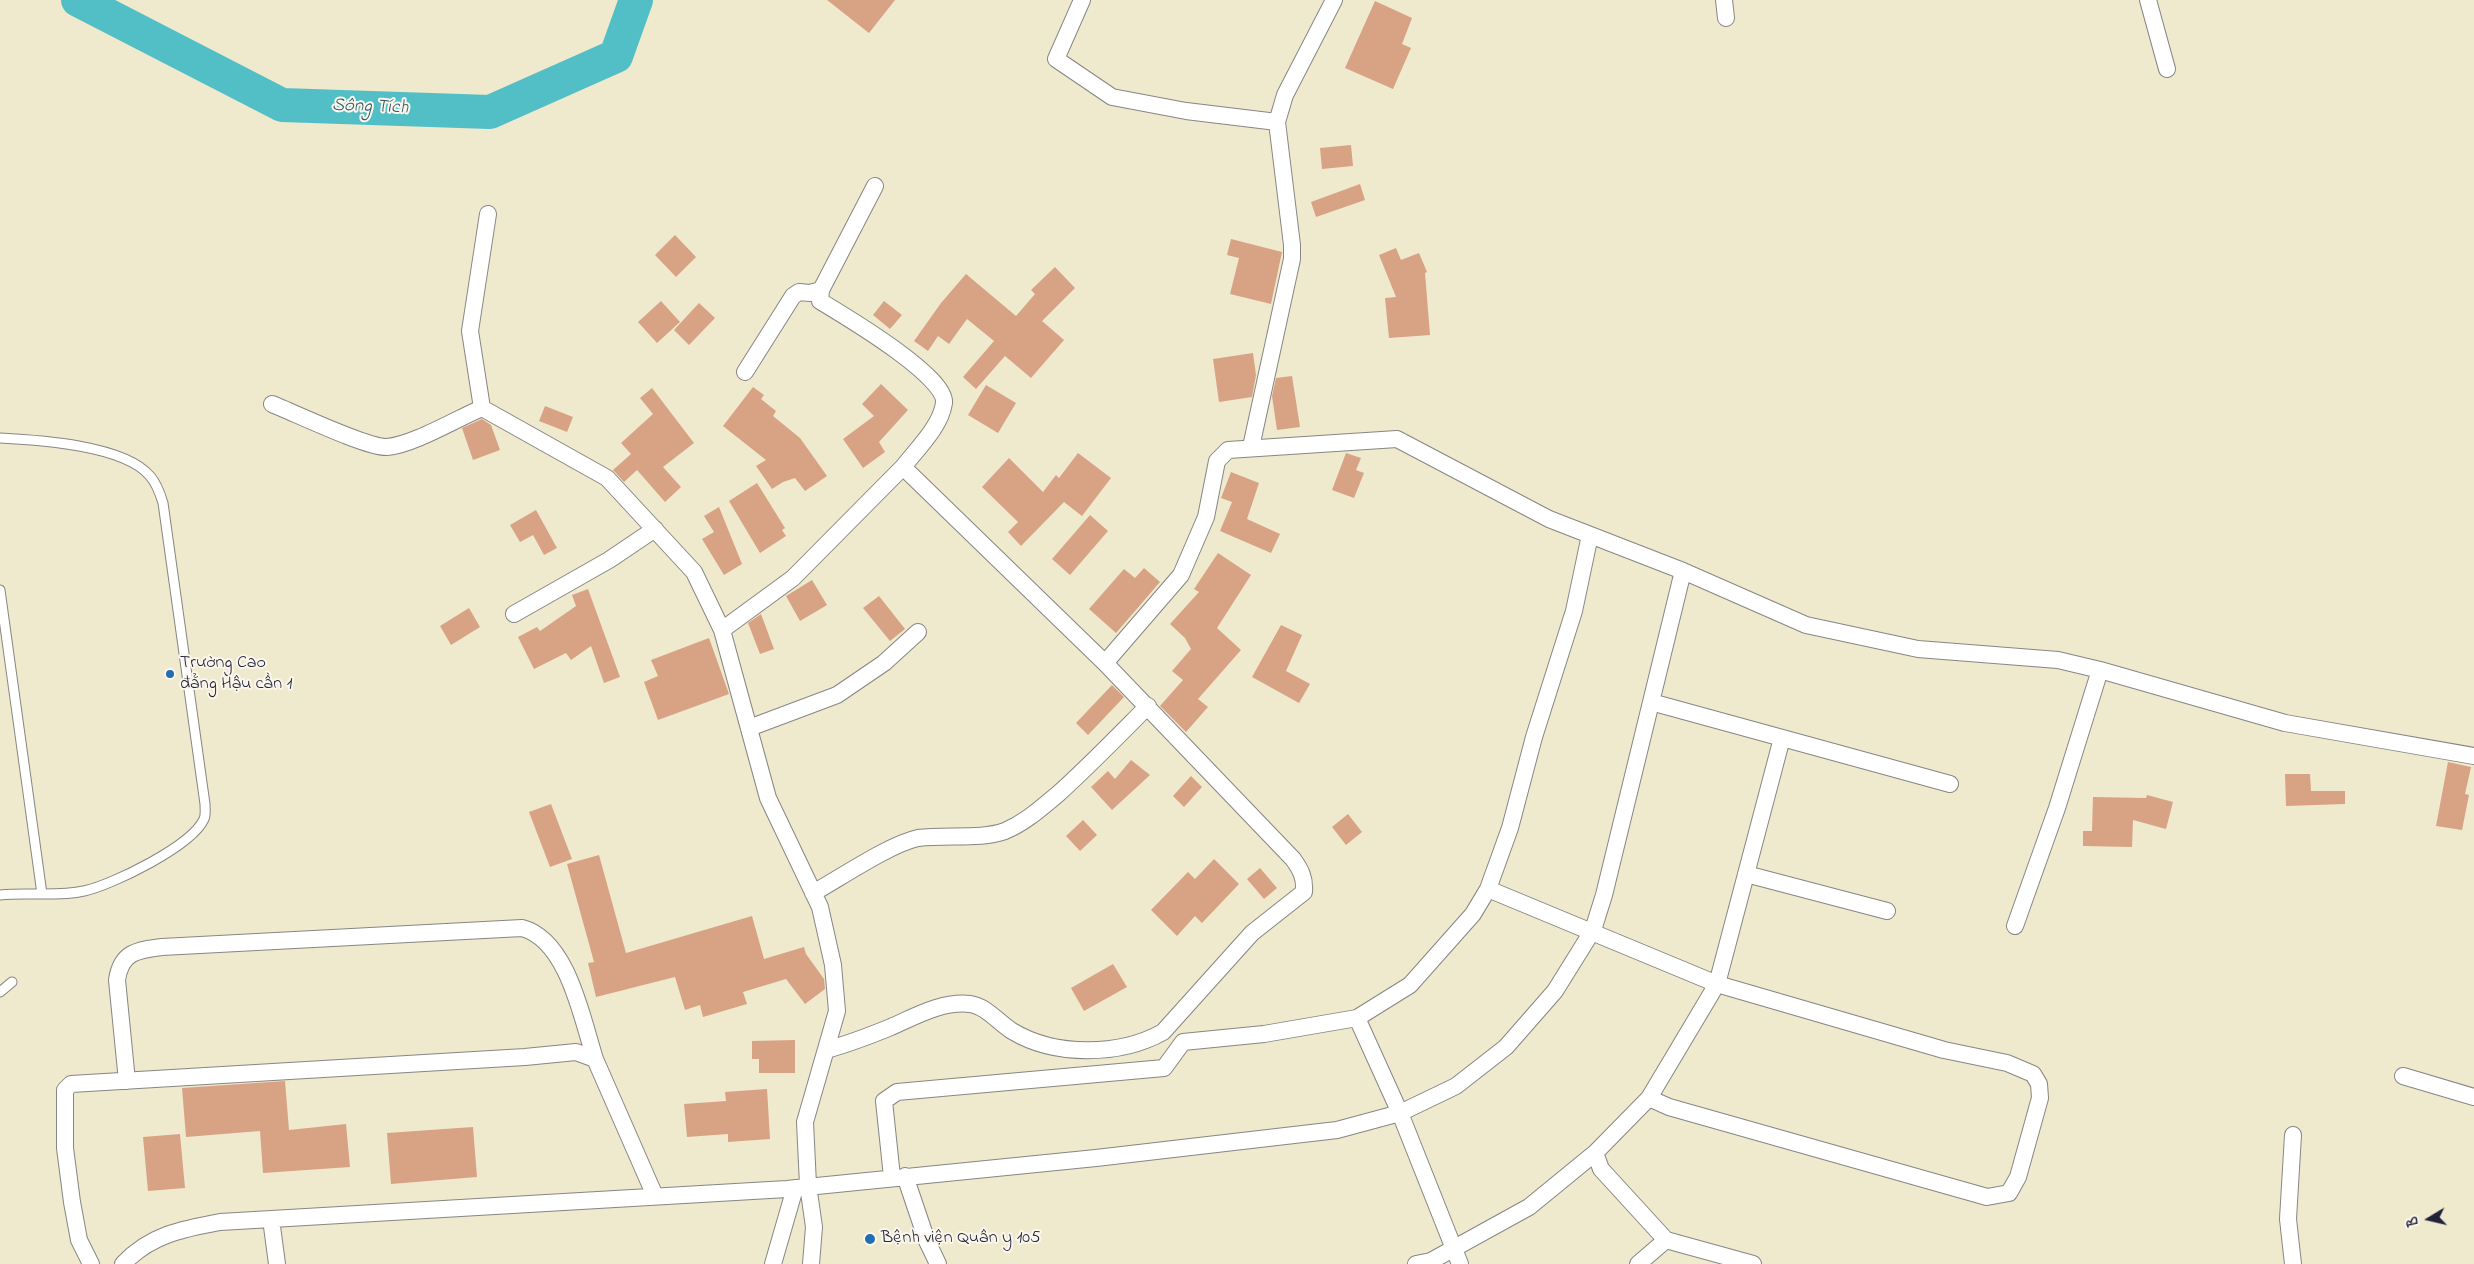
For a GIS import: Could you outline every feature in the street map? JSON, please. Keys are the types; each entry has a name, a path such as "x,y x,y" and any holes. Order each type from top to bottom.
{"street":[{"path":"1082,0 1056,59 1112,98 1186,111 1277,122"},
{"path":"1251,447 1292,259 1292,245 1277,122 1284,95 1334,0"},
{"path":"1724,0 1726,18"},
{"path":"2148,0 2167,69"},
{"path":"722,630 793,578 903,467 941,412 944,401 941,390 931,379 897,351 820,301 821,290 875,186"},
{"path":"482,408 470,330 488,214"},
{"path":"745,372 794,296 799,292 810,293 821,290"},
{"path":"272,404 366,443 384,447 402,444 482,408"},
{"path":"482,408 607,478 694,572 722,630 768,798 820,907 833,965 837,1011 805,1122 802,1186 773,1264"},
{"path":"1104,662 1181,575 1206,517 1217,461 1228,450 1397,439 1549,519 1683,571 1806,625 1918,649 2058,660 2100,670 2285,723 2474,756"},
{"path":"826,1050 863,1038 920,1013 956,1004 972,1004 1024,1038 1064,1048 1112,1048 1150,1039 1163,1032 1252,933 1304,892 1305,882 1301,870 1293,859 1148,706 903,467"},
{"path":"514,614 609,560 655,529"},
{"path":"938,1264 899,1176 884,1101 897,1092 1164,1068 1183,1042 1264,1034 1357,1018 1410,985 1473,914 1488,889 1510,828 1534,737 1574,611 1590,535"},
{"path":"123,1264 137,1250 179,1230 220,1222 802,1186 1096,1158 1337,1130 1400,1113 1456,1086 1506,1047 1555,991 1593,930 1604,895 1683,571"},
{"path":"749,728 837,695 884,663 918,632"},
{"path":"2015,926 2057,808 2100,670"},
{"path":"1651,702 1950,784"},
{"path":"814,893 892,849 916,839 942,835 1004,832 1028,820 1081,773 1148,706"},
{"path":"1416,1264 1431,1261 1529,1207 1595,1153 1649,1098 1717,984 1782,738"},
{"path":"1746,874 1886,911"},
{"path":"1488,889 1593,930 1717,984 1944,1050 2007,1063 2033,1074 2039,1084 2040,1098 2018,1177 2009,1193 1987,1197 1949,1188 1669,1107 1649,1098"},
{"path":"127,1081 117,980 118,969 123,960 132,954 162,947 522,928 532,931 548,943 568,977 595,1059 655,1196"},
{"path":"1357,1018 1400,1113 1460,1264"},
{"path":"91,1264 79,1240 65,1148 65,1090 71,1084 525,1057 576,1052 595,1059"},
{"path":"2403,1076 2474,1097"},
{"path":"2293,1264 2288,1218 2294,1136"},
{"path":"1595,1153 1601,1169 1666,1240 1753,1264"},
{"path":"802,1186 814,1227 814,1263"},
{"path":"271,1219 276,1264"},
{"path":"1638,1264 1666,1240"}],"lane":[{"path":"0,438 47,441 105,452 141,468 157,485 163,503 206,804 204,818 197,829 182,842 113,883 83,892 0,895"},
{"path":"0,590 42,894"},
{"path":"0,992 12,982"}],"building":[{"path":"827,0 895,0 869,33"},
{"path":"1375,1 1412,18 1402,44 1411,48 1393,89 1345,68"},
{"path":"1351,145 1353,166 1322,169 1320,148"},
{"path":"1360,184 1365,200 1316,217 1311,202"},
{"path":"675,235 696,257 676,277 655,255"},
{"path":"1231,239 1282,252 1271,304 1230,294 1239,258 1227,255"},
{"path":"1396,248 1401,260 1419,253 1427,272 1425,273 1430,335 1389,338 1385,298 1396,297 1379,255"},
{"path":"1055,267 1075,288 1042,321 1064,340 1031,378 1005,356 976,389 963,377 994,341 967,319 949,344 938,336 928,351 914,341 941,303 966,274 1016,316 1035,294 1031,290"},
{"path":"661,301 680,322 657,343 638,322"},
{"path":"884,301 902,315 890,329 873,315"},
{"path":"699,303 715,318 689,345 674,330"},
{"path":"1253,353 1256,375 1252,397 1219,402 1213,359"},
{"path":"1292,376 1300,427 1277,430 1272,396 1276,378"},
{"path":"881,384 908,410 879,442 885,452 863,468 843,439 874,416 862,404"},
{"path":"986,385 1016,403 998,433 968,415"},
{"path":"753,387 764,395 761,399 776,411 773,416 800,438 827,476 805,491 795,478 783,482 772,489 756,466 766,460 723,426"},
{"path":"652,388 694,443 663,467 681,487 665,502 637,470 624,482 613,470 631,454 621,443 653,414 640,398"},
{"path":"545,406 573,417 567,432 539,421"},
{"path":"482,419 491,425 500,450 473,460 462,428"},
{"path":"1078,453 1111,478 1082,516 1064,502 1021,546 1008,532 1018,522 982,487 1009,458 1043,492 1056,475 1059,478"},
{"path":"1346,453 1361,458 1356,470 1364,473 1354,498 1332,490"},
{"path":"1231,472 1259,483 1247,519 1280,534 1271,553 1220,531 1232,502 1221,498"},
{"path":"757,483 785,528 782,530 786,536 760,553 729,501"},
{"path":"719,507 742,564 724,575 702,539 714,532 704,516"},
{"path":"536,510 557,548 544,555 533,535 520,542 510,525"},
{"path":"1090,515 1108,531 1070,575 1052,559"},
{"path":"1218,553 1251,575 1217,628 1241,650 1198,699 1208,707 1186,732 1160,706 1183,680 1172,671 1191,649 1185,638 1170,624 1199,592 1194,589"},
{"path":"1144,568 1160,582 1116,633 1089,609 1124,569 1135,578"},
{"path":"812,580 827,605 800,621 786,596"},
{"path":"588,589 620,677 604,683 591,646 571,660 566,653 534,669 518,637 537,627 540,631 576,606 572,595"},
{"path":"879,596 905,629 890,641 863,608"},
{"path":"469,608 480,627 451,645 440,626"},
{"path":"761,614 774,649 760,654 748,623"},
{"path":"1281,625 1302,635 1286,671 1310,684 1299,703 1252,677"},
{"path":"709,638 729,694 658,720 644,682 658,676 651,660"},
{"path":"1112,685 1124,697 1088,735 1076,723"},
{"path":"1131,760 1150,775 1112,810 1091,787 1108,771 1115,779"},
{"path":"2448,762 2471,767 2465,794 2469,795 2462,830 2436,826"},
{"path":"2285,774 2310,774 2311,791 2345,791 2345,804 2286,806"},
{"path":"1191,776 1202,787 1184,807 1173,796"},
{"path":"2147,795 2173,802 2166,829 2133,820 2132,847 2083,846 2083,831 2092,831 2093,797 2146,798"},
{"path":"551,804 572,859 550,867 529,812"},
{"path":"1348,814 1362,832 1346,845 1332,827"},
{"path":"1083,820 1097,835 1080,851 1066,836"},
{"path":"599,855 626,953 752,916 764,959 804,947 806,954 824,979 825,989 805,1004 786,979 743,992 747,1004 703,1017 700,1005 685,1010 675,977 596,997 588,963 594,962 567,864"},
{"path":"1214,859 1239,884 1202,923 1195,916 1177,936 1151,910 1188,872 1195,879"},
{"path":"1260,868 1277,888 1264,899 1247,879"},
{"path":"1113,964 1127,987 1084,1011 1071,988"},
{"path":"795,1040 795,1073 759,1073 759,1059 752,1059 752,1041"},
{"path":"285,1081 289,1130 346,1124 350,1167 263,1173 260,1131 186,1137 182,1088"},
{"path":"767,1089 770,1139 728,1142 728,1134 687,1137 684,1104 726,1101 725,1092"},
{"path":"473,1127 477,1177 391,1184 387,1133"},
{"path":"180,1134 185,1188 148,1191 143,1137"}],"waterway":[{"name":"Sông Tích","path":"78,0 282,105 490,112 616,56 636,0"}],"place":[{"name":"Trường Cao đẳng Hậu cần 1","path":"170,674"},
{"name":"Bệnh viện Quân y 105","path":"870,1239"}]}
